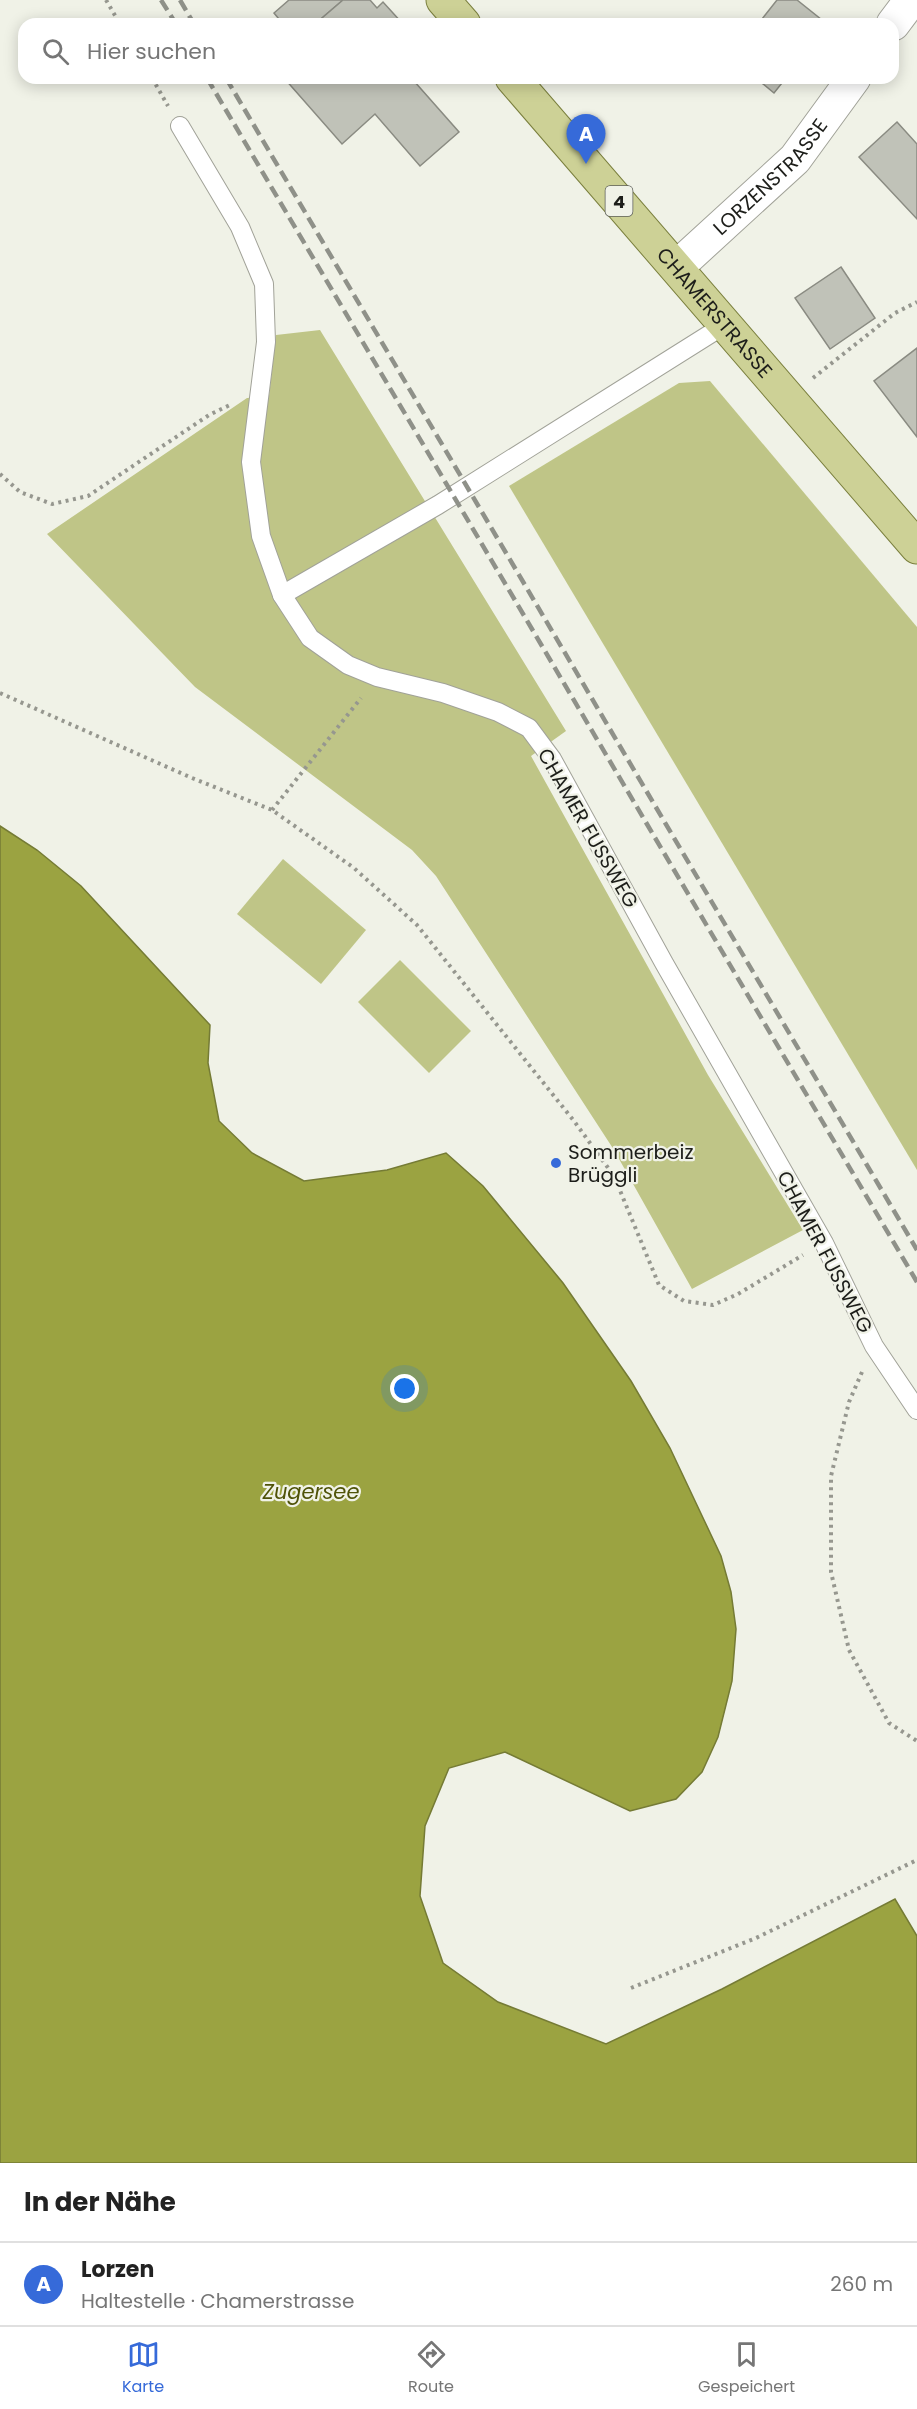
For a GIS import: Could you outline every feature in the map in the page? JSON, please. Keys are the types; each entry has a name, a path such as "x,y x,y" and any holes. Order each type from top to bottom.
{"main road":[{"path":"443,0 459,18"},
{"name":"CHAMERSTRASSE","path":"517,84 917,547"}],"street":[{"path":"898,18 911,0"},
{"name":"LORZENSTRASSE","path":"677,267 795,159 850,84"}],"lane":[{"name":"CHAMER FUSSWEG","path":"180,126 240,227 264,284 266,342 251,462 261,536 282,595 310,638 348,665 377,677 443,693 487,708 529,728 552,759 664,963 824,1243 874,1346 917,1410"},
{"path":"282,595 438,505 726,324"}],"path":[{"path":"106,0 116,18"},
{"path":"156,84 180,126"},
{"path":"789,398 895,313 917,302"},
{"path":"0,475 20,492 52,504 88,496 209,415 247,398 259,396"},
{"path":"272,810 377,677"},
{"path":"0,693 192,778 272,810 354,868 417,925 574,1120 614,1176 659,1285 684,1301 713,1305 738,1294 824,1243"},
{"path":"874,1346 849,1402 831,1476 831,1572 849,1650 889,1723 917,1741"},
{"path":"631,1988 756,1938 917,1860"}],"shaded area":[{"path":"320,330 566,731 531,756 708,1075 803,1230 692,1289 614,1150 436,876 412,850 195,687 47,534 247,398 269,396 276,335"},
{"path":"710,381 917,627 917,1170 509,486 679,383"},
{"path":"283,859 366,930 321,984 237,914"},
{"path":"400,960 471,1031 429,1073 358,1002"}],"water":[{"name":"Zugersee","path":"0,826 37,850 81,886 210,1025 208,1063 219,1121 252,1153 304,1181 387,1170 446,1153 483,1186 563,1283 631,1381 670,1448 721,1556 731,1592 736,1629 732,1681 718,1737 702,1772 676,1799 630,1811 505,1752 449,1768 425,1826 420,1896 443,1963 498,2002 606,2044 722,1989 895,1899 917,1936 917,2163 0,2163"}],"building":[{"path":"289,0 343,0 322,18 278,18 274,13"},
{"path":"343,0 370,0 377,8 383,2 398,18 322,18"},
{"path":"777,0 797,0 820,18 763,18"},
{"path":"289,84 417,84 459,132 420,166 375,114 342,144"},
{"path":"763,84 781,84 774,93"},
{"path":"897,122 917,144 917,219 859,157"},
{"path":"841,267 875,318 830,349 795,298"},
{"path":"917,348 917,437 874,381"}],"railway":[{"path":"161,0 172,18"},
{"path":"180,0 190,18"},
{"path":"211,84 917,1282"},
{"path":"230,84 917,1250"}],"place":[{"name":"Lorzen","path":"586,164"},
{"name":"Sommerbeiz Brüggli","path":"556,1163"}]}
